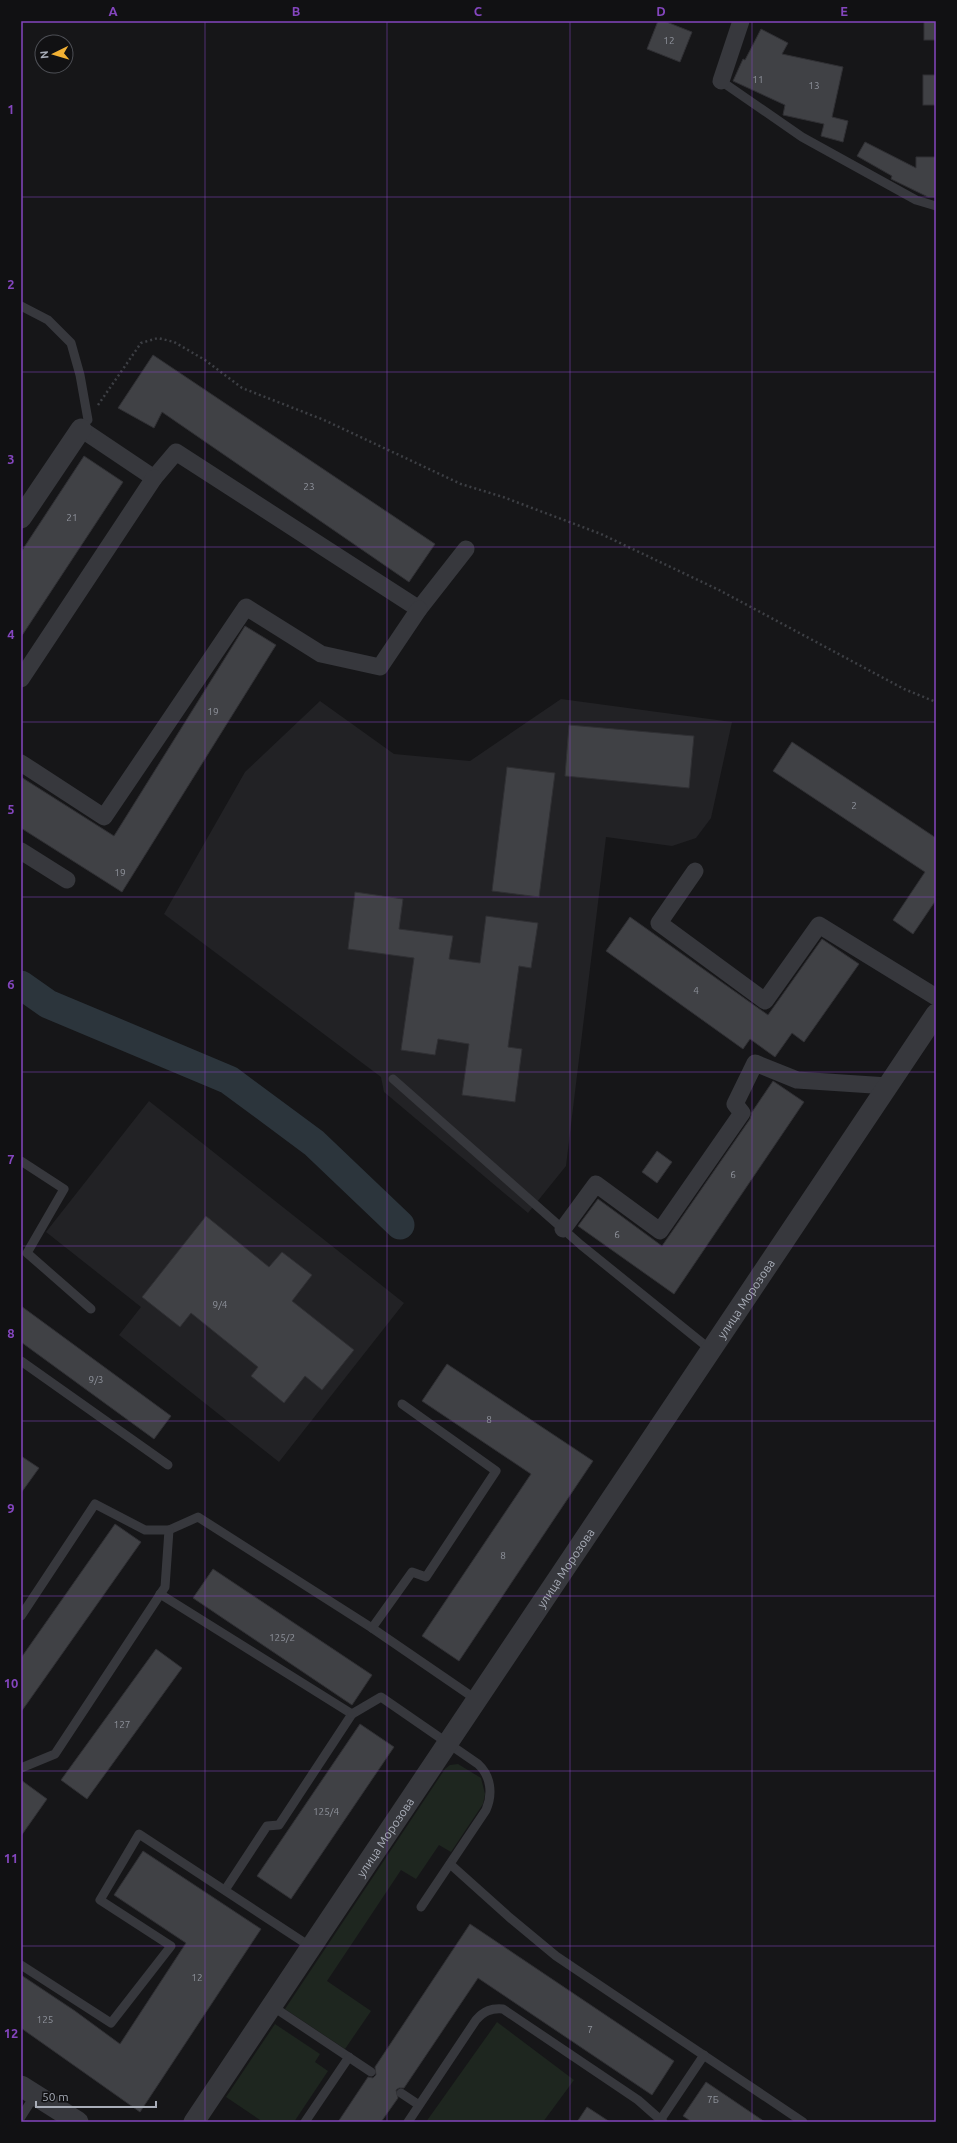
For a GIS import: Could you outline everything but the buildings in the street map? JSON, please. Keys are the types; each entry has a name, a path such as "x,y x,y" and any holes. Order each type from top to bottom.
{"street":[{"path":"721,81 741,21"},
{"path":"21,518 85,425 154,478"},
{"path":"21,679 154,478 176,452 419,609"},
{"path":"21,763 104,817 246,607 321,654 380,667 419,609 466,549"},
{"path":"21,851 67,880"},
{"path":"695,871 658,923 765,1001 819,925 936,997"},
{"name":"улица Морозова","path":"194,2122 936,1014"},
{"path":"563,1229 596,1184 660,1231 742,1113 735,1104 755,1063 797,1080 888,1086"},
{"path":"28,2090 78,2122"}],"lane":[{"path":"721,81 802,137 916,200 936,206"},
{"path":"21,306 48,320 71,343 80,374 85,425"},
{"path":"393,1079 563,1229 711,1350"},
{"path":"21,1161 64,1189 27,1253 91,1309"},
{"path":"21,1361 168,1465"},
{"path":"372,1628 412,1572 426,1577 496,1471 402,1404"},
{"path":"21,1616 95,1504 145,1530 169,1530 198,1518 372,1628 477,1700"},
{"path":"21,1768 55,1754 165,1587 169,1530"},
{"path":"160,1594 352,1714"},
{"path":"225,1890 267,1826 279,1825 352,1714 381,1697 481,1767 490,1783 491,1794 486,1810 421,1907"},
{"path":"21,1965 111,2023 171,1946 100,1900 139,1834 311,1947"},
{"path":"450,1864 509,1917 556,1956 803,2122"},
{"path":"272,2006 371,2072"},
{"path":"408,2122 476,2020 482,2013 496,2008 503,2009 644,2104 661,2121 704,2055"},
{"path":"305,2122 349,2057"},
{"path":"21,2117 28,2090"},
{"path":"401,2093 419,2105"}],"path":[{"path":"85,425 141,343 149,339 164,338 199,356 242,388 324,420 461,484 503,497 602,534 719,590 904,689 936,702"}],"shaded area":[{"path":"561,699 732,722 711,818 696,838 672,846 606,837 566,1166 528,1213 384,1092 381,1077 164,914 245,772 320,701 394,754 470,761"},
{"path":"149,1101 404,1303 279,1462 119,1335 141,1307 46,1232"},
{"path":"458,1764 481,1778 485,1794 483,1804 451,1852 439,1845 416,1879 401,1870 327,1981 371,2011 345,2049 285,2009 445,1769 450,1765"},
{"path":"497,2022 574,2080 543,2122 426,2122"},
{"path":"275,2024 320,2054 315,2062 328,2071 294,2122 263,2122 226,2097"}],"waterway":[{"path":"21,985 48,1004 229,1080 314,1143 400,1225"}]}
